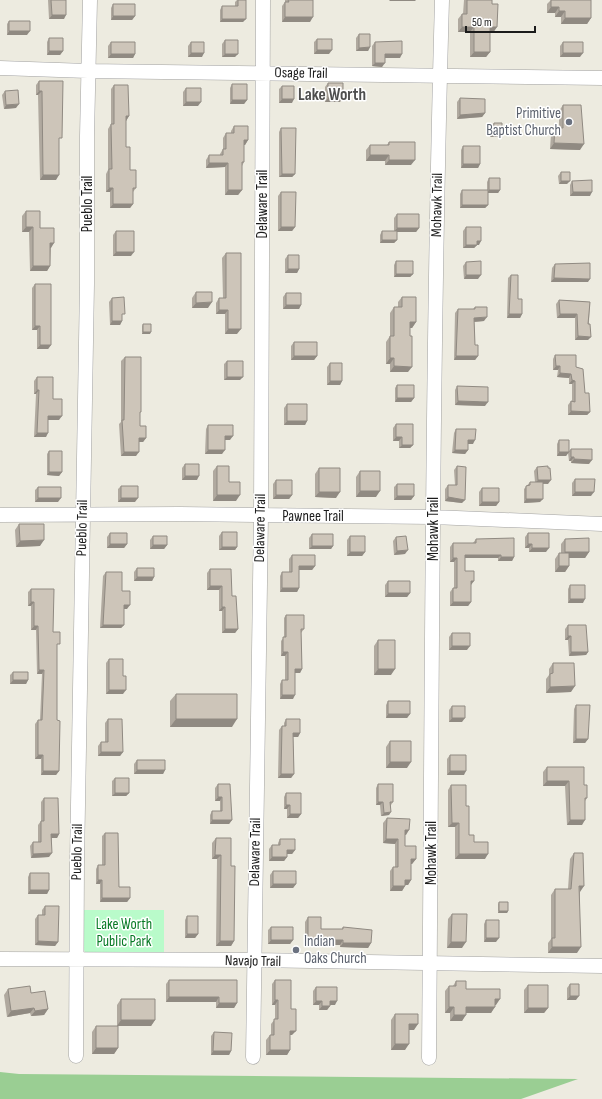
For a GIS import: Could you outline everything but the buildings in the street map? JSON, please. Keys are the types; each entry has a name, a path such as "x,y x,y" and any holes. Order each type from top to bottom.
{"street":[{"name":"Pueblo Trail","path":"76,1056 90,0"},
{"name":"Delaware Trail","path":"253,1057 261,516 263,0"},
{"name":"Mohawk Trail","path":"429,1058 432,517 442,0"},
{"name":"Osage Trail","path":"0,68 88,71 602,78"},
{"name":"Pawnee Trail","path":"0,515 432,517 602,524"},
{"name":"Navajo Trail","path":"0,959 254,960 602,966"}],"green space":[{"name":"Lake Worth Public Park","path":"84,910 164,910 164,955 85,952"},
{"path":"0,1072 19,1074 578,1079 521,1099 0,1099"}],"place":[{"name":"Primitive Baptist Church","path":"569,122"},
{"name":"Indian Oaks Church","path":"296,950"}],"district":[{"name":"Lake Worth","path":"332,95"}]}
